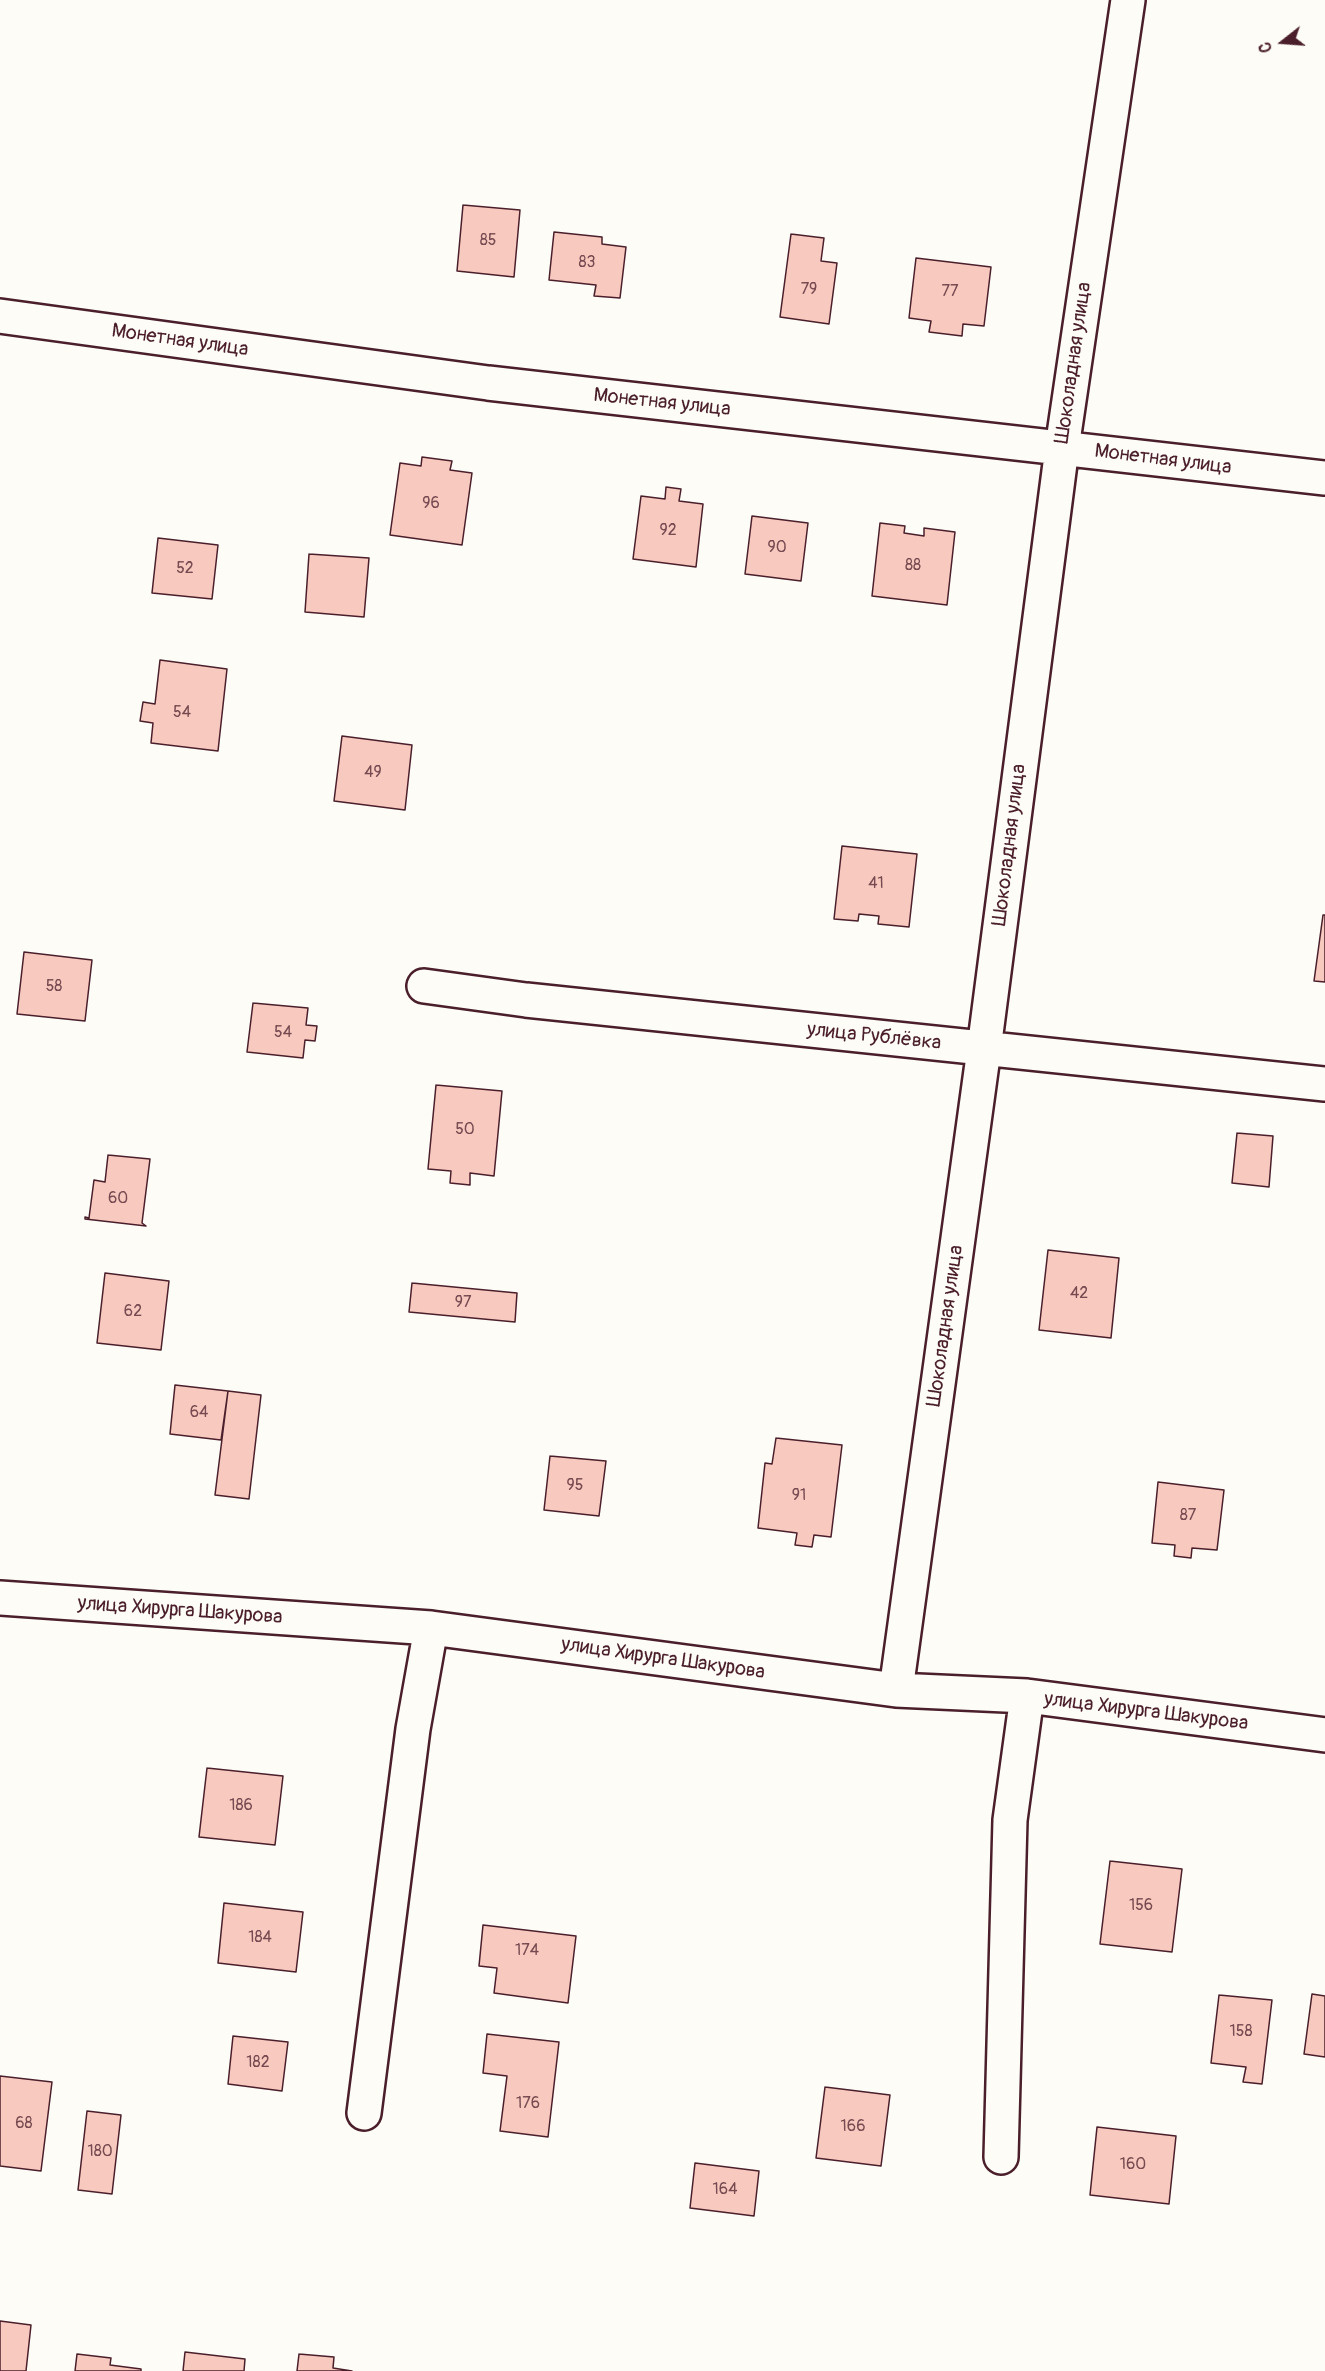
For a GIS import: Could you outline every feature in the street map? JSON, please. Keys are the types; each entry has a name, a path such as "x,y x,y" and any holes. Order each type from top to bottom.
{"street":[{"name":"Шоколадная улица","path":"896,1690 984,1049 1062,448 1128,0"},
{"name":"Монетная улица","path":"0,316 488,383 1325,478"},
{"name":"улица Рублёвка","path":"424,986 526,1000 1325,1084"},
{"name":"улица Хирурга Шакурова","path":"0,1598 431,1628 896,1690 1027,1696 1325,1735"},
{"path":"364,2113 413,1729 431,1628"},
{"path":"1000,2157 1010,1820 1027,1696"}],"building":[{"path":"463,205 520,210 514,277 457,271"},
{"path":"554,232 602,237 602,244 626,247 620,298 594,296 596,285 549,280"},
{"path":"791,234 824,238 821,261 837,263 829,324 780,317"},
{"path":"916,258 991,267 984,326 963,324 962,336 929,332 931,321 909,318"},
{"path":"422,457 452,461 450,470 472,473 462,545 390,535 400,463 421,466"},
{"path":"666,487 681,489 679,501 703,504 696,567 633,559 641,496 665,499"},
{"path":"752,516 808,523 801,581 745,574"},
{"path":"880,523 905,526 904,533 924,536 924,528 955,532 947,605 872,596"},
{"path":"158,538 218,545 212,599 152,593"},
{"path":"309,554 369,558 364,617 305,612"},
{"path":"160,660 227,669 218,751 151,743 153,723 140,721 143,702 155,704"},
{"path":"342,736 412,745 405,810 334,801"},
{"path":"842,846 917,854 909,927 878,924 879,916 859,914 858,921 834,919"},
{"path":"1323,915 1325,915 1325,982 1314,981"},
{"path":"24,952 92,960 85,1021 17,1014"},
{"path":"253,1003 308,1008 306,1025 317,1026 315,1041 305,1040 303,1058 247,1052"},
{"path":"436,1085 502,1091 494,1176 470,1173 470,1185 450,1183 451,1171 428,1169"},
{"path":"1237,1133 1273,1136 1269,1187 1232,1183"},
{"path":"108,1155 150,1159 142,1223 146,1226 85,1219 85,1217 89,1218 94,1180 105,1182"},
{"path":"1048,1250 1119,1258 1111,1338 1039,1330"},
{"path":"105,1273 169,1281 161,1350 97,1343"},
{"path":"412,1283 517,1293 515,1322 409,1312"},
{"path":"175,1385 228,1391 221,1440 170,1434"},
{"path":"228,1391 261,1395 249,1499 215,1495"},
{"path":"776,1438 842,1445 831,1537 814,1535 812,1547 795,1545 797,1533 758,1528 765,1463 772,1464"},
{"path":"550,1456 606,1461 599,1516 544,1510"},
{"path":"1158,1482 1224,1490 1217,1550 1192,1548 1191,1558 1174,1556 1175,1545 1152,1543"},
{"path":"207,1768 283,1776 275,1845 199,1837"},
{"path":"1110,1861 1182,1869 1172,1952 1100,1944"},
{"path":"224,1903 303,1912 296,1972 218,1963"},
{"path":"483,1925 576,1936 568,2003 494,1993 497,1968 479,1966"},
{"path":"1312,1994 1325,1996 1325,2057 1304,2054"},
{"path":"1219,1995 1272,2000 1262,2084 1243,2082 1246,2067 1211,2063"},
{"path":"487,2034 559,2042 548,2137 500,2131 507,2076 483,2073"},
{"path":"233,2036 288,2042 282,2091 228,2084"},
{"path":"0,2076 52,2082 41,2171 0,2166"},
{"path":"825,2087 890,2095 881,2166 816,2158"},
{"path":"87,2111 121,2115 112,2194 78,2190"},
{"path":"1097,2127 1176,2136 1169,2204 1090,2195"},
{"path":"695,2163 759,2171 754,2216 690,2208"},
{"path":"0,2321 31,2325 26,2371 0,2371"},
{"path":"185,2352 245,2359 244,2371 183,2371"},
{"path":"77,2354 111,2358 110,2365 141,2369 141,2371 75,2371"},
{"path":"299,2354 334,2357 333,2368 352,2371 297,2371"}]}
